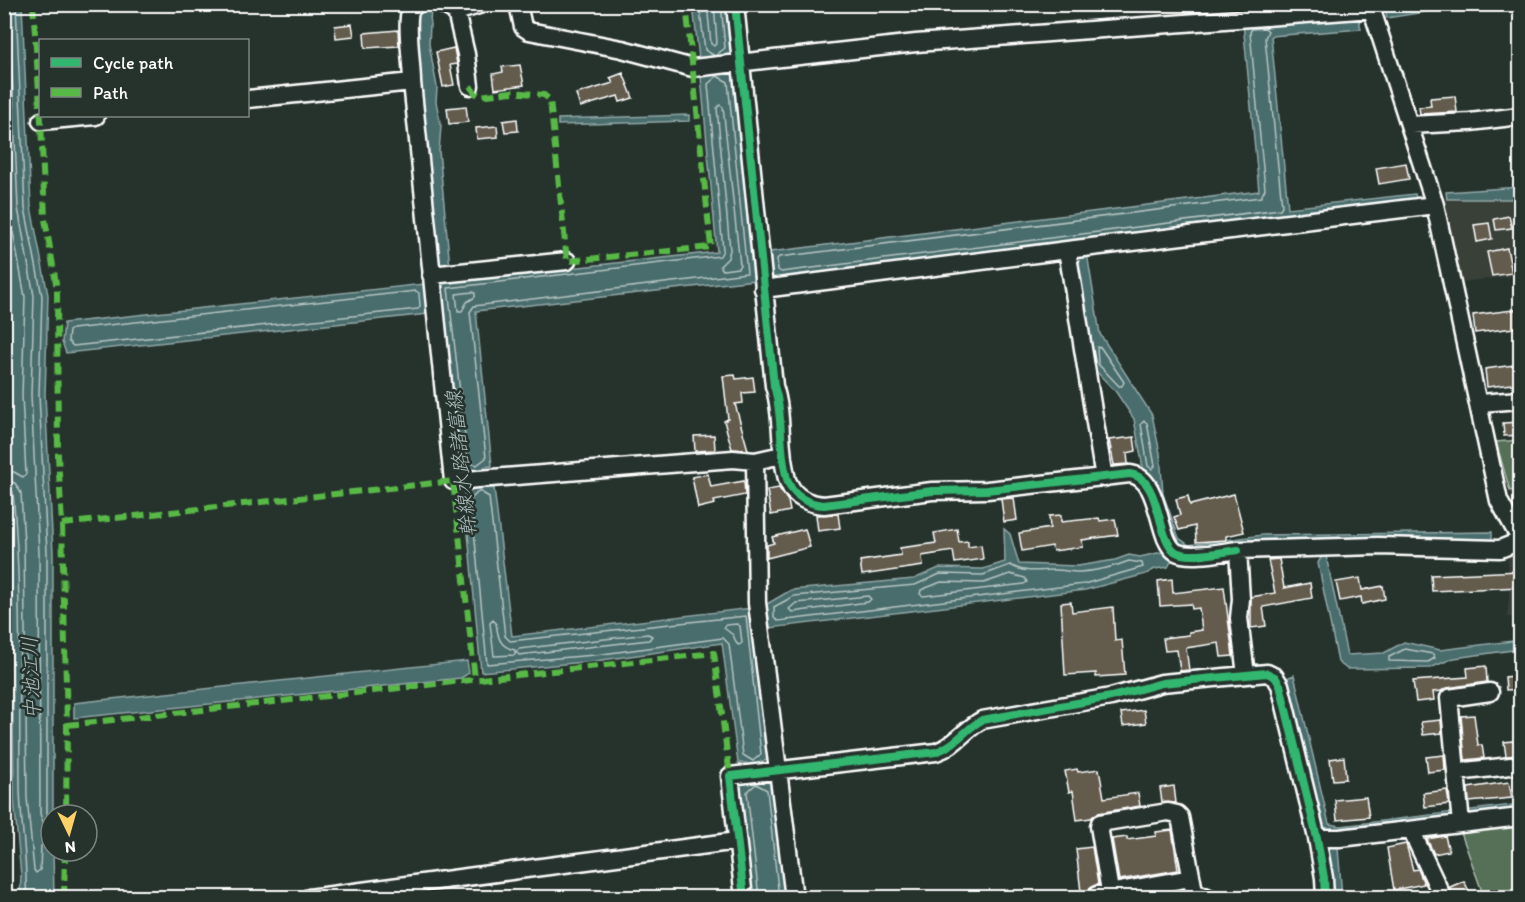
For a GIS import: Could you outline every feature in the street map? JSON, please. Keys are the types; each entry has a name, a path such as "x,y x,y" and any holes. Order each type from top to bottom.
{"street":[{"path":"417,4 410,11 409,22 412,82 453,481 733,459 755,461 782,455"},
{"path":"470,86 466,54 449,8 482,4"},
{"path":"518,4 523,27 529,31 622,49 693,68 733,65 916,43 1371,7 1435,206 1500,501 1521,540 1500,549 1378,546 1238,550 1187,555 1173,548 1152,494 1142,477 1130,474 987,490 932,491 824,505 813,504 799,498 789,485 782,455 778,398 774,386 762,267 733,65 735,4"},
{"path":"249,99 412,82"},
{"path":"1410,125 1470,122 1521,116"},
{"path":"41,121 85,117"},
{"path":"764,289 1435,206"},
{"path":"1067,250 1104,478"},
{"path":"431,275 567,261"},
{"path":"1480,404 1521,400"},
{"path":"755,461 757,603 771,771 794,897"},
{"path":"1238,550 1241,599 1239,618 1246,675"},
{"path":"744,897 730,776 936,752 951,745 982,720 1111,697 1162,683 1267,674 1275,677 1280,685 1317,838 1325,897"},
{"path":"1460,816 1449,698 1490,692"},
{"path":"1456,772 1521,765"},
{"path":"1191,879 1103,893 1098,826 1100,823 1168,812 1178,814 1191,879 1196,892 1209,897"},
{"path":"1317,838 1340,838 1411,830 1460,816 1521,817"},
{"path":"1411,830 1443,897"},
{"path":"309,897 737,841"}],"shaded area":[{"path":"1520,193 1520,275 1462,282 1441,197"},
{"path":"1520,489 1520,518 1515,510 1510,491"},
{"path":"1508,550 1520,556 1520,618 1507,617"}],"green space":[{"path":"1520,440 1520,489 1510,491 1496,442"},
{"path":"1515,822 1520,839 1520,896 1484,897 1460,830"}],"water":[{"name":"中池江川","path":"4,5 22,5 31,207 48,295 45,395 53,553 53,803 39,803 39,863 53,863 54,897 20,897 21,876 14,799 11,544 4,452"},
{"path":"693,5 727,5 732,56 722,58 724,74 733,73 755,280 476,311 492,466 484,467 486,488 494,488 512,636 752,608 769,760 761,761 763,781 772,781 785,897 753,897 740,785 749,783 746,763 738,763 722,643 595,661 481,672 464,491 472,490 471,468 462,469 440,282 717,252 701,77 710,75 709,59 699,59"},
{"path":"1384,5 1470,5 1387,18"},
{"path":"431,6 429,44 441,126 439,151 450,267 437,269 416,52 415,15 424,7"},
{"path":"1358,15 1361,29 1271,36 1288,208 1415,194 1417,200 772,279 770,252 1259,191 1243,23"},
{"path":"689,115 689,121 558,125 558,119"},
{"path":"1520,187 1520,199 1447,199 1446,192"},
{"path":"1087,253 1100,334 1152,415 1160,453 1163,494 1179,538 1189,545 1263,535 1492,532 1492,540 1326,542 1326,556 1347,655 1384,653 1404,642 1440,650 1520,640 1520,649 1454,658 1430,668 1347,669 1338,662 1318,563 1322,556 1322,543 1184,550 1177,546 1168,556 1172,560 1168,567 1085,590 770,628 767,604 791,590 914,579 939,568 983,569 1005,562 1004,529 1010,534 1019,564 1078,566 1115,560 1129,555 1140,557 1165,553 1174,543 1157,496 1143,468 1134,419 1116,392 1092,367 1075,255"},
{"path":"424,284 428,314 66,353 62,342 64,323"},
{"path":"467,661 469,673 461,678 74,718 74,703"},
{"path":"1294,675 1329,824 1341,826 1520,804 1520,811 1335,844 1338,848 1342,897 1332,897 1326,846 1329,831 1323,828 1287,678"}],"building":[{"path":"352,24 354,36 336,38 335,26"},
{"path":"398,30 399,46 365,48 364,33"},
{"path":"454,48 457,64 450,65 454,85 443,87 436,52"},
{"path":"520,65 524,85 495,89 493,74 503,72 502,67"},
{"path":"623,73 633,98 620,102 618,96 580,107 576,94 613,83 610,78"},
{"path":"1455,96 1457,112 1420,114 1419,107 1431,106 1430,98"},
{"path":"466,106 468,122 449,124 447,108"},
{"path":"517,119 518,131 505,132 503,121"},
{"path":"497,126 498,137 477,139 476,128"},
{"path":"1406,163 1409,179 1379,184 1376,168"},
{"path":"1509,216 1512,228 1496,230 1494,219"},
{"path":"1489,223 1492,239 1477,242 1474,225"},
{"path":"1507,248 1512,273 1492,276 1487,252"},
{"path":"1521,309 1521,327 1475,333 1473,315"},
{"path":"1521,364 1521,383 1487,387 1485,369"},
{"path":"735,375 736,379 753,377 755,392 742,393 743,403 735,404 748,450 732,449 724,421 728,419 723,376"},
{"path":"1521,422 1521,435 1504,436 1503,423"},
{"path":"714,435 715,450 695,451 694,436"},
{"path":"1134,437 1136,451 1127,453 1128,464 1114,465 1109,440"},
{"path":"708,474 711,487 744,481 745,495 714,501 715,504 698,508 692,477"},
{"path":"779,488 788,501 790,511 771,515 767,490"},
{"path":"1234,494 1244,532 1226,536 1226,540 1196,542 1195,526 1179,530 1174,517 1180,515 1176,499 1188,496 1190,505"},
{"path":"1014,498 1017,520 1004,522 1001,499"},
{"path":"838,514 840,528 818,531 816,515"},
{"path":"1061,515 1061,522 1099,518 1100,521 1115,519 1118,535 1082,540 1083,547 1053,551 1052,546 1022,551 1019,533 1050,528 1049,516"},
{"path":"805,529 810,547 767,558 767,545 774,543 772,537"},
{"path":"957,529 959,542 968,541 968,547 981,545 983,559 955,563 953,551 922,556 923,566 862,575 860,561 901,555 900,548 936,543 934,533"},
{"path":"1279,559 1284,588 1310,583 1312,598 1263,607 1266,626 1251,628 1251,597 1275,593 1268,560"},
{"path":"1521,571 1521,587 1432,591 1431,575"},
{"path":"1360,578 1362,590 1383,586 1385,599 1362,604 1361,597 1340,601 1336,582"},
{"path":"1172,579 1173,593 1224,587 1233,656 1221,657 1219,643 1186,648 1189,670 1180,671 1177,650 1165,651 1163,638 1189,635 1189,632 1202,630 1199,608 1192,609 1191,604 1160,606 1158,581"},
{"path":"1071,602 1072,612 1113,607 1115,641 1122,640 1125,675 1096,677 1096,673 1065,675 1061,603"},
{"path":"1486,666 1487,682 1447,688 1433,692 1434,700 1416,702 1413,681 1468,677 1467,668"},
{"path":"1521,675 1521,689 1506,690 1505,677"},
{"path":"1144,710 1146,723 1123,726 1121,713"},
{"path":"1474,715 1478,745 1482,745 1484,758 1465,760 1461,716"},
{"path":"1441,720 1442,733 1423,735 1421,722"},
{"path":"1521,740 1521,755 1506,756 1504,742"},
{"path":"1444,755 1445,770 1428,772 1426,757"},
{"path":"1344,757 1346,779 1333,780 1330,759"},
{"path":"1077,769 1078,772 1099,769 1104,798 1138,793 1140,806 1098,813 1091,818 1077,820 1073,791 1069,792 1065,771"},
{"path":"1509,782 1512,798 1469,802 1468,788"},
{"path":"1174,786 1176,803 1162,802 1160,788"},
{"path":"1447,790 1449,804 1425,807 1423,793"},
{"path":"1366,797 1369,817 1337,820 1335,800"},
{"path":"1172,830 1178,870 1119,880 1112,839 1127,837 1127,840 1156,836 1156,832"},
{"path":"1445,836 1449,851 1434,854 1427,839"},
{"path":"1406,844 1413,870 1418,869 1424,884 1394,890 1387,848"},
{"path":"1092,847 1098,884 1088,891 1081,892 1076,849"},
{"path":"1464,881 1472,897 1453,897 1450,887"}],"marked path":[{"path":"33,4 39,92"},
{"path":"470,86 480,96 511,92 544,95 550,100 567,261 711,247 686,4"},
{"path":"41,117 45,219 57,289 58,456 67,725 66,803"},
{"path":"62,524 453,481 475,679"},
{"path":"67,725 714,653 730,776"},
{"path":"64,898 65,863"}],"cycle path":[{"path":"735,4 774,386 779,407 785,470 788,483 795,493 808,502 824,505 932,491 987,490 1130,474 1140,478 1148,486 1165,535 1176,552 1197,555 1238,550"},
{"path":"744,898 730,776 936,752 949,746 982,720 1111,697 1162,683 1267,673 1275,677 1280,685 1317,838 1325,898"}],"water label":[{"name":"幹線水路諸富線","path":"461,464"}]}
